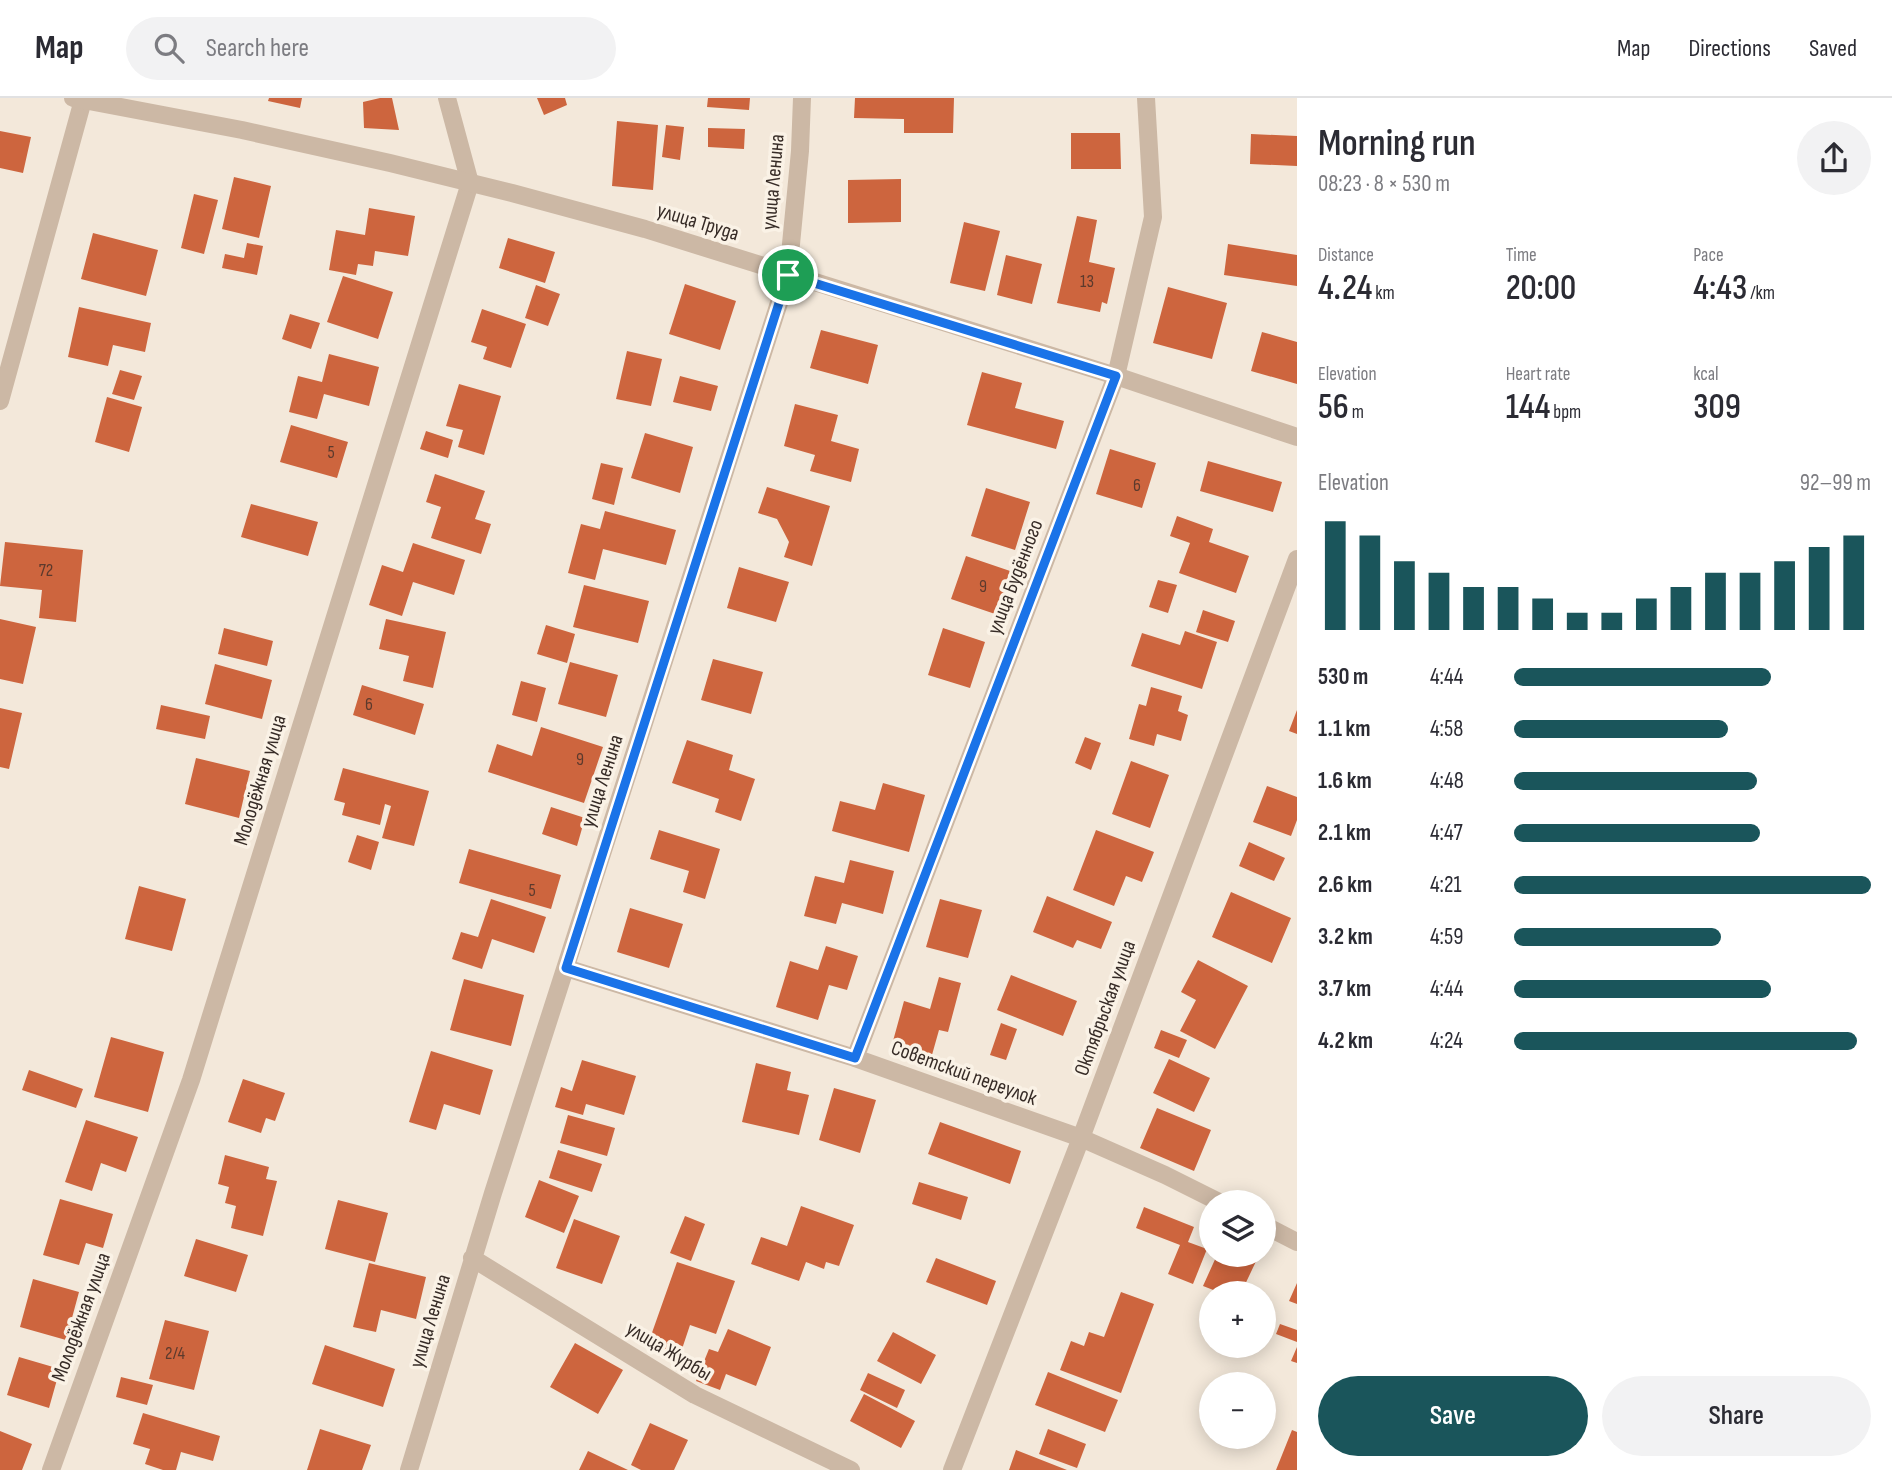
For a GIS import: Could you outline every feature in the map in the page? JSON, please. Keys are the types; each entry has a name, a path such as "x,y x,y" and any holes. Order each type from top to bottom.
{"street":[{"path":"447,98 470,183"},
{"name":"улица Ленина","path":"409,1470 472,1258 788,275 800,151 802,98"},
{"name":"улица Будённого","path":"855,1058 1116,376 1153,217 1146,98"},
{"path":"0,401 78,99"},
{"name":"улица Труда","path":"78,99 242,130 470,183 645,229 1116,376 1297,437"},
{"name":"Молодёжная улица","path":"51,1470 191,1080 470,183"},
{"name":"Октябрьская улица","path":"952,1470 1081,1138 1297,559"},
{"name":"Советский переулок","path":"566,968 855,1058 1081,1138 1199,1192"},
{"path":"1276,1231 1297,1242"},
{"name":"улица Журбы","path":"472,1258 695,1395 851,1470"}],"building":[{"path":"269,98 302,98 300,108 268,101"},
{"path":"392,98 399,130 364,128 363,102"},
{"path":"537,98 565,98 567,105 544,115"},
{"path":"708,98 750,98 749,110 707,107"},
{"path":"855,98 954,98 953,133 904,133 904,119 854,118"},
{"path":"617,121 658,125 653,190 612,186"},
{"path":"666,125 684,127 680,160 662,157"},
{"path":"708,128 745,129 744,149 708,147"},
{"path":"0,131 31,137 23,173 0,168"},
{"path":"1071,133 1120,133 1121,169 1071,169"},
{"path":"1251,134 1297,136 1297,166 1250,164"},
{"path":"234,177 271,186 259,238 222,229"},
{"path":"901,179 901,222 848,223 848,180"},
{"path":"194,194 218,200 204,254 181,248"},
{"path":"369,208 415,216 408,256 375,251 373,266 358,264 356,275 329,270 336,230 365,235"},
{"path":"1077,216 1097,220 1089,262 1115,268 1107,304 1102,302 1100,312 1057,303"},
{"path":"964,222 1000,231 985,291 950,283"},
{"path":"93,233 158,250 146,296 81,279"},
{"path":"508,238 555,252 545,283 499,268"},
{"path":"247,243 263,246 257,275 222,268 225,254 244,258"},
{"path":"1228,244 1297,255 1297,286 1224,275"},
{"path":"1006,255 1042,264 1032,304 997,295"},
{"path":"343,276 393,292 378,339 327,322"},
{"path":"685,284 736,301 720,350 669,334"},
{"path":"536,285 560,294 548,326 525,318"},
{"path":"1168,287 1227,303 1212,359 1153,343"},
{"path":"79,307 151,323 145,352 113,345 108,366 68,357"},
{"path":"482,309 526,324 511,368 483,359 487,347 471,342"},
{"path":"290,314 320,323 311,349 282,339"},
{"path":"821,330 878,345 868,384 810,368"},
{"path":"1262,332 1297,342 1297,384 1251,371"},
{"path":"627,351 662,359 651,406 616,399"},
{"path":"329,354 379,367 369,406 324,394 317,419 289,412 298,376 322,382"},
{"path":"120,370 142,376 134,400 112,394"},
{"path":"982,372 1022,383 1015,408 1064,421 1056,449 967,425"},
{"path":"680,376 718,386 711,411 673,402"},
{"path":"459,384 501,396 484,455 458,447 463,430 446,426"},
{"path":"107,397 142,407 129,452 95,442"},
{"path":"795,404 838,415 831,441 859,449 851,482 810,471 815,455 784,446"},
{"path":"291,425 348,442 337,478 280,462"},
{"path":"426,431 453,440 448,458 420,449"},
{"path":"645,433 693,447 680,493 631,478"},
{"path":"1110,449 1156,463 1142,508 1096,494"},
{"path":"1208,461 1282,482 1273,512 1200,491"},
{"path":"601,463 623,468 614,505 592,499"},
{"path":"435,474 485,491 475,519 491,524 481,554 431,538 441,507 426,502"},
{"path":"767,487 830,506 812,566 784,557 789,542 777,519 758,513"},
{"path":"986,488 1030,502 1015,550 971,536"},
{"path":"251,504 318,522 308,556 241,537"},
{"path":"605,511 676,530 666,565 603,549 595,580 568,573 581,524 600,529"},
{"path":"1177,516 1213,529 1209,542 1249,556 1236,593 1179,573 1190,543 1170,536"},
{"path":"5,542 83,550 76,622 39,618 42,590 0,586"},
{"path":"413,543 465,560 454,595 413,582 402,616 369,605 382,565 403,572"},
{"path":"966,556 1016,573 1001,616 951,599"},
{"path":"739,567 789,582 776,622 727,608"},
{"path":"1158,580 1177,585 1168,613 1149,607"},
{"path":"584,585 649,601 638,643 573,627"},
{"path":"1203,610 1235,621 1228,642 1196,632"},
{"path":"0,619 36,627 23,684 0,679"},
{"path":"386,619 446,632 433,688 403,681 409,656 379,649"},
{"path":"546,625 575,634 567,663 537,654"},
{"path":"224,628 273,641 267,666 218,654"},
{"path":"943,628 985,642 970,688 928,675"},
{"path":"1185,631 1217,642 1202,689 1131,666 1142,633 1180,645"},
{"path":"713,659 763,672 751,714 701,700"},
{"path":"570,662 618,675 606,717 558,704"},
{"path":"215,664 272,680 262,719 205,704"},
{"path":"521,681 546,688 537,722 512,715"},
{"path":"362,685 424,704 415,735 353,715"},
{"path":"1151,687 1182,696 1178,711 1188,715 1181,741 1157,734 1154,746 1129,739 1139,704 1146,706"},
{"path":"161,705 210,716 205,739 156,729"},
{"path":"0,708 22,713 9,769 0,767"},
{"path":"1297,710 1297,734 1289,731"},
{"path":"541,727 603,747 584,803 488,772 497,744 532,756"},
{"path":"1085,737 1101,743 1091,770 1075,763"},
{"path":"687,740 733,755 729,770 755,779 741,821 715,812 719,799 672,783"},
{"path":"196,758 250,771 239,818 185,804"},
{"path":"1131,761 1169,775 1150,828 1112,814"},
{"path":"343,768 429,791 414,846 382,838 391,806 385,804 380,825 342,815 345,803 334,800"},
{"path":"883,783 925,795 909,852 832,831 840,801 875,810"},
{"path":"1267,786 1297,797 1297,820 1291,836 1253,822"},
{"path":"551,807 585,818 577,846 542,834"},
{"path":"659,830 720,849 705,899 683,892 689,871 650,859"},
{"path":"1096,830 1154,852 1142,882 1126,876 1114,906 1073,890"},
{"path":"357,835 379,842 371,870 348,862"},
{"path":"1249,842 1285,858 1274,881 1239,866"},
{"path":"469,849 561,875 551,909 459,883"},
{"path":"850,860 894,871 883,914 842,903 836,924 804,916 815,876 844,883"},
{"path":"139,886 186,899 172,951 125,939"},
{"path":"1231,892 1291,918 1272,963 1212,937"},
{"path":"1047,896 1112,922 1101,949 1077,940 1073,948 1033,932"},
{"path":"491,899 546,917 534,953 492,939 482,969 452,959 461,932 478,937"},
{"path":"940,899 982,910 968,958 926,947"},
{"path":"630,908 683,924 669,968 617,952"},
{"path":"826,946 858,956 847,990 829,985 818,1020 776,1007 790,961 818,970"},
{"path":"1198,960 1248,986 1215,1049 1180,1031 1196,1000 1181,992"},
{"path":"1011,975 1077,1001 1063,1036 997,1010"},
{"path":"939,977 961,983 948,1032 939,1030 930,1062 890,1052 904,1001 930,1009"},
{"path":"464,979 524,995 511,1046 450,1030"},
{"path":"1001,1023 1017,1029 1006,1060 990,1055"},
{"path":"1161,1030 1187,1040 1179,1058 1154,1048"},
{"path":"111,1037 164,1052 148,1112 94,1097"},
{"path":"431,1051 493,1070 480,1115 444,1104 436,1130 409,1122"},
{"path":"1169,1059 1210,1078 1194,1112 1153,1093"},
{"path":"582,1060 636,1076 624,1115 586,1104 583,1115 555,1107 561,1087 572,1091"},
{"path":"756,1063 791,1072 787,1090 809,1095 799,1135 742,1122"},
{"path":"29,1070 83,1089 76,1108 22,1090"},
{"path":"243,1079 285,1093 275,1121 266,1118 261,1133 228,1122"},
{"path":"834,1088 876,1100 860,1153 819,1140"},
{"path":"1157,1108 1211,1130 1194,1171 1140,1148"},
{"path":"568,1115 615,1128 607,1156 560,1143"},
{"path":"86,1120 138,1137 126,1172 101,1163 92,1191 65,1182"},
{"path":"940,1122 1021,1151 1010,1184 928,1154"},
{"path":"558,1150 602,1164 592,1192 549,1178"},
{"path":"225,1155 269,1167 266,1179 277,1181 263,1236 231,1228 236,1206 225,1203 229,1187 218,1184"},
{"path":"539,1180 579,1196 564,1233 525,1217"},
{"path":"919,1182 968,1197 961,1220 912,1204"},
{"path":"60,1199 113,1214 103,1248 86,1243 79,1265 43,1255"},
{"path":"338,1200 388,1213 375,1262 325,1249"},
{"path":"801,1206 854,1225 839,1266 826,1262 824,1269 806,1262 799,1281 751,1264 761,1237 787,1246"},
{"path":"1144,1207 1194,1227 1188,1242 1199,1246 1200,1267 1193,1284 1168,1274 1180,1245 1136,1228"},
{"path":"685,1216 705,1224 691,1261 670,1253"},
{"path":"574,1219 620,1236 602,1284 556,1268"},
{"path":"196,1239 248,1255 236,1292 184,1276"},
{"path":"936,1258 996,1281 987,1305 926,1282"},
{"path":"677,1262 735,1281 716,1334 690,1325 680,1355 648,1344"},
{"path":"369,1263 426,1277 416,1319 381,1310 376,1332 353,1327"},
{"path":"1212,1267 1253,1267 1247,1281 1205,1281"},
{"path":"33,1279 79,1292 66,1340 20,1327"},
{"path":"1297,1283 1297,1304 1289,1301"},
{"path":"1121,1292 1154,1304 1121,1393 1060,1370 1071,1341 1084,1346 1089,1332 1104,1337"},
{"path":"165,1320 209,1331 194,1390 149,1379"},
{"path":"1280,1324 1297,1330 1297,1342 1276,1334"},
{"path":"728,1329 771,1347 756,1386 726,1374 720,1390 696,1381 709,1349 718,1352"},
{"path":"893,1332 936,1355 921,1384 877,1361"},
{"path":"575,1343 623,1370 598,1414 550,1387"},
{"path":"325,1345 395,1369 383,1407 312,1384"},
{"path":"1297,1347 1297,1363 1291,1361"},
{"path":"19,1357 60,1369 49,1408 7,1395"},
{"path":"1048,1372 1118,1400 1105,1432 1035,1405"},
{"path":"868,1373 905,1390 897,1408 860,1390"},
{"path":"121,1377 153,1385 147,1405 116,1397"},
{"path":"864,1394 915,1421 901,1448 850,1421"},
{"path":"143,1413 220,1436 213,1461 181,1452 176,1470 163,1470 145,1464 150,1449 133,1444"},
{"path":"650,1423 688,1440 674,1470 641,1470 631,1465"},
{"path":"320,1429 371,1445 362,1470 307,1470"},
{"path":"1048,1429 1086,1444 1077,1468 1039,1454"},
{"path":"1292,1430 1297,1432 1297,1470 1276,1470"},
{"path":"0,1431 32,1444 22,1470 0,1470"},
{"path":"1016,1450 1067,1470 1009,1470"},
{"path":"588,1451 628,1470 579,1470"}],"route":[{"path":"788,275 1116,376 855,1058 566,968 788,275"}]}
